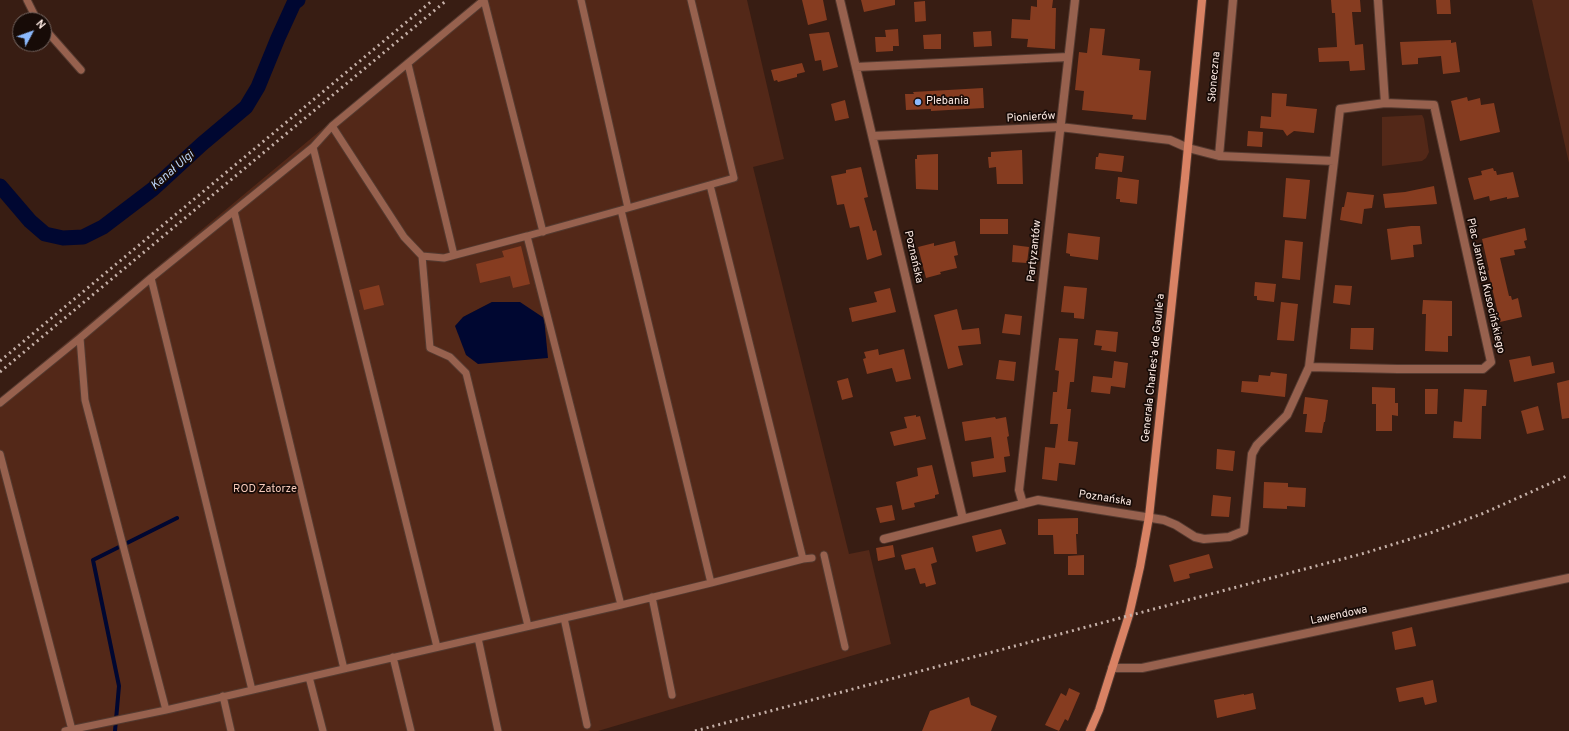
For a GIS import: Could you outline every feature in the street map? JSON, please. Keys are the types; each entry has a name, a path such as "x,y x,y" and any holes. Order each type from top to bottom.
{"main road":[{"name":"Generała Charles'a de Gaulle'a","path":"1090,731 1099,710 1134,594 1149,517 1202,0"}],"street":[{"name":"Poznańska","path":"840,0 963,520"},
{"name":"Partyzantów","path":"1023,504 1019,490 1074,0"},
{"name":"Słoneczna","path":"1219,156 1233,0"},
{"path":"1149,517 1164,520 1176,525 1195,537 1204,539 1230,537 1244,531 1252,454 1257,444 1287,414 1309,367 1340,109 1385,103 1378,0"},
{"path":"856,67 1068,57"},
{"name":"Plac Janusza Kusocińskiego","path":"1309,367 1483,369 1491,362 1434,105 1385,103"},
{"name":"Pionierów","path":"873,136 1060,127 1170,140 1188,148 1219,156 1334,161"},
{"name":"Poznańska","path":"884,539 1038,500 1149,517"},
{"name":"Lawendowa","path":"1112,668 1142,668 1569,578"}],"lane":[{"path":"27,0 33,12"},
{"path":"0,404 151,278 313,147 332,126 484,0 543,232"},
{"path":"581,0 625,209 711,583"},
{"path":"422,256 444,258 543,232 734,178 691,0"},
{"path":"52,37 81,70"},
{"path":"408,64 454,255"},
{"path":"332,126 404,237 422,256 430,348 450,357 466,373 528,626"},
{"path":"313,147 437,647"},
{"path":"710,185 803,559"},
{"path":"234,211 344,669"},
{"path":"527,236 621,605"},
{"path":"151,278 252,690"},
{"path":"80,338 85,400 166,710"},
{"path":"0,454 69,730 122,720 621,605 812,558"},
{"path":"824,555 845,647"},
{"path":"652,597 672,695"},
{"path":"564,618 588,725"},
{"path":"478,638 498,731"},
{"path":"393,657 411,731"},
{"path":"309,677 323,731"},
{"path":"223,696 231,731"}],"green space":[{"name":"ROD Zatorze","path":"477,0 747,0 784,159 753,167 849,554 869,550 891,644 598,731 0,731 0,398","holes":["492,302 520,302 463,317"]},
{"path":"1532,0 1569,0 1569,163"},
{"path":"1422,115 1424,119 1429,152 1426,158 1422,161 1382,166 1382,117"}],"water":[{"path":"492,302 520,302 544,318 548,358 478,364 466,355 455,326 463,317"}],"building":[{"path":"802,0 823,0 827,20 808,25"},
{"path":"861,0 895,0 895,5 864,12"},
{"path":"1037,0 1053,0 1052,8 1056,8 1055,49 1027,47 1028,39 1011,38 1012,19 1030,20 1031,6 1037,7"},
{"path":"1331,0 1360,0 1361,12 1352,12 1355,45 1363,44 1365,70 1350,71 1349,61 1319,62 1318,48 1337,47 1335,13 1332,13"},
{"path":"1436,0 1450,0 1451,14 1437,14"},
{"path":"925,1 926,21 915,22 914,2"},
{"path":"1090,28 1105,29 1102,55 1140,59 1139,70 1151,71 1146,120 1132,119 1133,115 1082,110 1084,91 1075,90 1079,52 1087,53"},
{"path":"898,29 899,46 893,46 893,51 876,52 875,37 886,37 885,30"},
{"path":"991,31 992,46 974,47 973,32"},
{"path":"829,32 838,67 823,71 821,60 815,61 809,34"},
{"path":"941,34 941,49 924,49 923,35"},
{"path":"1451,40 1451,43 1456,42 1460,72 1443,74 1441,56 1418,58 1418,64 1402,65 1400,42"},
{"path":"802,63 805,72 797,74 797,77 778,82 777,80 774,81 771,70"},
{"path":"983,88 984,108 931,111 931,109 906,110 905,94 914,94 913,92"},
{"path":"1272,93 1287,94 1286,106 1317,109 1314,133 1294,131 1287,136 1283,130 1260,128 1261,116 1271,117"},
{"path":"1467,97 1468,101 1480,98 1481,105 1494,103 1500,132 1460,141 1451,101"},
{"path":"845,100 849,118 835,121 831,104"},
{"path":"1248,131 1263,132 1262,147 1247,146"},
{"path":"1022,150 1023,184 997,184 996,167 989,168 988,157 991,157 991,152"},
{"path":"1099,153 1124,156 1122,172 1095,169 1096,157 1098,157"},
{"path":"938,154 938,190 916,189 915,159 917,159 917,155"},
{"path":"861,167 868,197 864,198 873,231 876,230 882,255 867,260 859,226 850,228 844,204 837,205 831,176 846,173 846,170"},
{"path":"1493,168 1497,175 1513,172 1519,197 1507,199 1507,197 1490,201 1489,196 1474,200 1468,178 1482,175 1481,171"},
{"path":"1118,177 1139,180 1137,204 1120,202 1120,199 1116,199"},
{"path":"1286,178 1310,180 1306,219 1283,217"},
{"path":"1434,186 1437,204 1385,208 1383,194 1405,192"},
{"path":"1347,192 1374,195 1372,208 1364,209 1362,224 1340,220 1342,207 1344,207"},
{"path":"980,219 1008,219 1008,234 980,234"},
{"path":"1420,226 1422,244 1413,245 1414,257 1391,260 1387,229"},
{"path":"1525,228 1527,240 1524,241 1526,248 1514,250 1515,255 1500,258 1509,296 1511,296 1512,300 1518,298 1522,317 1500,322 1482,239"},
{"path":"1068,233 1100,237 1098,260 1070,256 1070,254 1066,253"},
{"path":"1285,240 1303,242 1300,280 1282,278"},
{"path":"955,241 958,255 954,256 957,268 940,272 941,274 926,278 918,247 934,243 934,246"},
{"path":"1013,245 1029,247 1027,263 1012,262"},
{"path":"521,246 530,284 513,288 510,276 480,283 476,264 504,257 502,251"},
{"path":"1255,282 1276,284 1274,302 1257,300 1257,296 1254,296"},
{"path":"379,285 384,305 364,310 359,290"},
{"path":"1335,285 1352,286 1350,305 1333,303"},
{"path":"1064,286 1087,288 1084,319 1074,318 1074,313 1061,312"},
{"path":"890,288 896,312 852,322 849,308 877,302 874,292"},
{"path":"1423,300 1452,301 1452,336 1448,336 1448,352 1425,351 1426,314 1422,314"},
{"path":"1281,302 1298,304 1294,341 1277,340"},
{"path":"957,309 962,330 979,328 981,344 958,346 963,365 948,369 934,315"},
{"path":"1005,314 1022,316 1020,335 1002,333"},
{"path":"1351,328 1374,328 1373,350 1350,349"},
{"path":"1096,330 1118,332 1116,352 1101,350 1102,346 1094,345"},
{"path":"1059,338 1078,339 1074,382 1070,382 1067,409 1071,409 1068,441 1078,442 1075,465 1059,463 1057,481 1042,479 1045,447 1055,448 1058,424 1050,424 1053,392 1057,392 1059,371 1055,370"},
{"path":"878,349 879,355 904,349 911,379 896,382 892,368 867,374 863,359 866,358 864,352"},
{"path":"1530,356 1532,366 1553,362 1555,373 1514,382 1509,360"},
{"path":"999,360 1016,362 1014,381 996,379"},
{"path":"1114,361 1128,363 1125,388 1111,386 1110,394 1091,392 1093,376 1112,378"},
{"path":"1271,372 1287,374 1285,397 1241,392 1242,381 1258,382 1259,375 1270,376"},
{"path":"848,378 853,397 842,400 837,381"},
{"path":"1569,380 1569,418 1562,419 1557,383"},
{"path":"1372,387 1395,388 1395,403 1398,403 1398,416 1392,415 1392,431 1376,431 1376,404 1372,404"},
{"path":"1425,389 1438,389 1437,414 1425,414"},
{"path":"1464,389 1487,390 1486,406 1482,406 1481,439 1453,438 1454,421 1462,422"},
{"path":"1305,397 1328,400 1322,433 1305,432 1307,414 1303,414"},
{"path":"1538,406 1544,430 1527,434 1521,411"},
{"path":"916,415 916,417 920,416 926,439 894,446 890,432 907,428 904,417"},
{"path":"995,417 996,419 1006,417 1010,456 1004,457 1006,472 973,477 971,462 994,458 991,437 965,441 962,422"},
{"path":"1217,449 1235,451 1233,471 1216,469"},
{"path":"932,465 939,494 935,495 935,498 914,503 915,507 902,510 896,482 918,476 917,468"},
{"path":"1264,482 1288,483 1288,487 1306,488 1305,507 1287,506 1287,509 1263,508"},
{"path":"1213,495 1231,497 1229,517 1211,516"},
{"path":"892,505 895,520 880,523 876,508"},
{"path":"1078,518 1078,534 1076,534 1077,554 1054,554 1053,535 1038,535 1038,519"},
{"path":"1001,529 1006,544 976,552 972,536"},
{"path":"893,545 895,557 878,561 876,548"},
{"path":"933,547 937,562 931,564 936,584 926,587 925,583 920,584 915,568 905,570 901,555"},
{"path":"1209,554 1213,568 1189,574 1190,578 1174,582 1169,565"},
{"path":"1084,555 1084,575 1068,575 1068,556"},
{"path":"1412,627 1416,646 1395,650 1392,632"},
{"path":"1433,680 1437,702 1425,705 1423,697 1399,702 1396,688"},
{"path":"1069,688 1080,693 1068,721 1065,719 1059,731 1045,725 1061,693 1066,696"},
{"path":"1253,693 1256,709 1217,718 1214,700"},
{"path":"969,697 971,705 997,716 991,731 922,731 930,711"}],"waterway":[{"name":"Kanał Ulgi","path":"0,186 30,221 45,234 63,238 83,237 103,227 153,189 202,144 246,107 258,87 294,3 298,0"},
{"path":"115,731 119,686 93,560 177,518"}],"railway":[{"path":"0,361 433,0"},
{"path":"0,372 447,0"},
{"path":"695,731 1365,553 1433,532 1484,513 1569,475"}],"place":[{"name":"Plebania","path":"918,102"}]}
